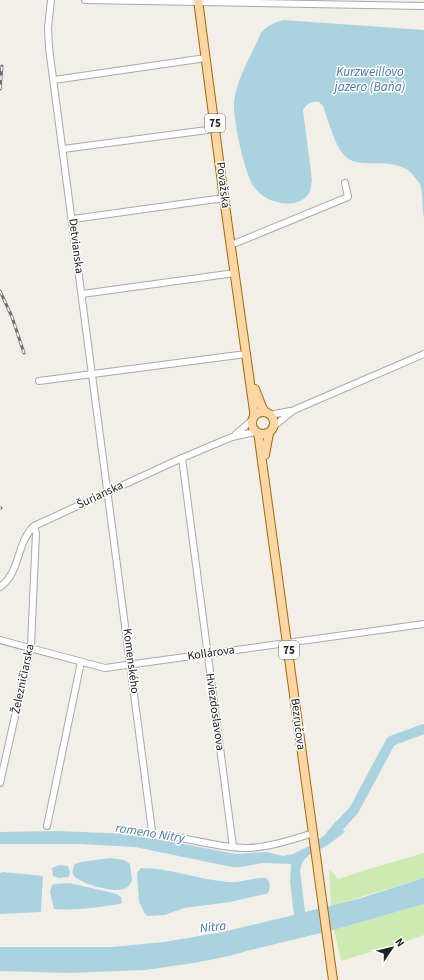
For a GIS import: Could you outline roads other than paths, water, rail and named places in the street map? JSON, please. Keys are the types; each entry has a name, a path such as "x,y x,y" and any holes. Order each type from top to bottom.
{"main road":[{"name":"Považská","path":"198,1 235,273 241,294 246,354 254,411 253,418"},
{"name":"Považská","path":"248,370 259,401 268,413"},
{"path":"253,418 259,412 268,413"},
{"name":"Bezručova","path":"263,468 274,420 268,413"},
{"name":"Bezručova","path":"253,418 252,427 260,438 312,835 329,944 333,980"},
{"path":"256,432 263,434 271,429"}],"street":[{"name":"Detvianska","path":"51,0 48,38 108,491"},
{"path":"85,0 424,6"},
{"path":"54,80 206,58"},
{"path":"63,149 215,128"},
{"path":"231,245 348,197 345,183"},
{"path":"73,219 224,198"},
{"path":"82,294 235,273"},
{"path":"39,381 246,354"},
{"path":"271,429 294,410 424,354"},
{"path":"268,413 294,410"},
{"name":"Šurianska","path":"232,436 253,418"},
{"name":"Šurianska","path":"34,526 108,491 232,436 256,432"},
{"name":"Hviezdoslavova","path":"182,458 233,847"},
{"name":"Komenského","path":"108,491 152,832"},
{"path":"0,587 8,580 14,571 25,537 34,526"},
{"name":"Železničiarska","path":"0,783 30,649 36,533 34,526"},
{"name":"Kollárova","path":"0,640 105,668 424,624"},
{"path":"47,826 81,662"},
{"path":"176,837 233,847 248,848 260,847 312,835"}],"water":[{"name":"Kurzweillovo jazero (Baňa)","path":"283,20 424,30 424,218 421,186 409,171 401,166 391,164 361,163 352,161 345,156 338,146 323,106 319,102 310,103 303,110 312,180 308,195 300,201 286,204 264,197 254,187 250,180 243,158 237,133 234,110 235,94 241,76 261,33 270,25"},
{"path":"336,821 345,832 328,845 309,855 303,861 300,870 305,912 358,899 424,878 424,904 337,929 229,956 194,963 145,970 69,973 0,971 0,947 112,947 164,942 223,932 294,915 290,882 291,864 264,863 232,867 135,847 80,844 0,844 0,832 57,831 132,834 236,854 267,852 283,856 293,854 309,846 325,835"},
{"path":"110,858 124,860 130,864 132,880 129,886 120,890 103,888 83,882 73,875 75,864"},
{"path":"59,865 68,866 70,872 69,877 59,878 53,876 52,868"},
{"path":"141,868 163,870 229,882 266,878 269,881 270,887 268,893 265,894 230,902 184,908 165,915 148,916 145,914 139,902 137,873"},
{"path":"3,872 43,876 41,912 0,914 0,873"},
{"path":"70,883 117,894 121,897 122,902 120,904 87,908 54,909 50,892 52,885"}],"waterway":[{"name":"rameno Nitry","path":"331,835 354,810 391,741 424,729"}],"railway":[{"path":"0,89 2,66"},
{"path":"0,291 12,317 24,353"}],"water label":[{"name":"Nitra","path":"213,927"}]}
